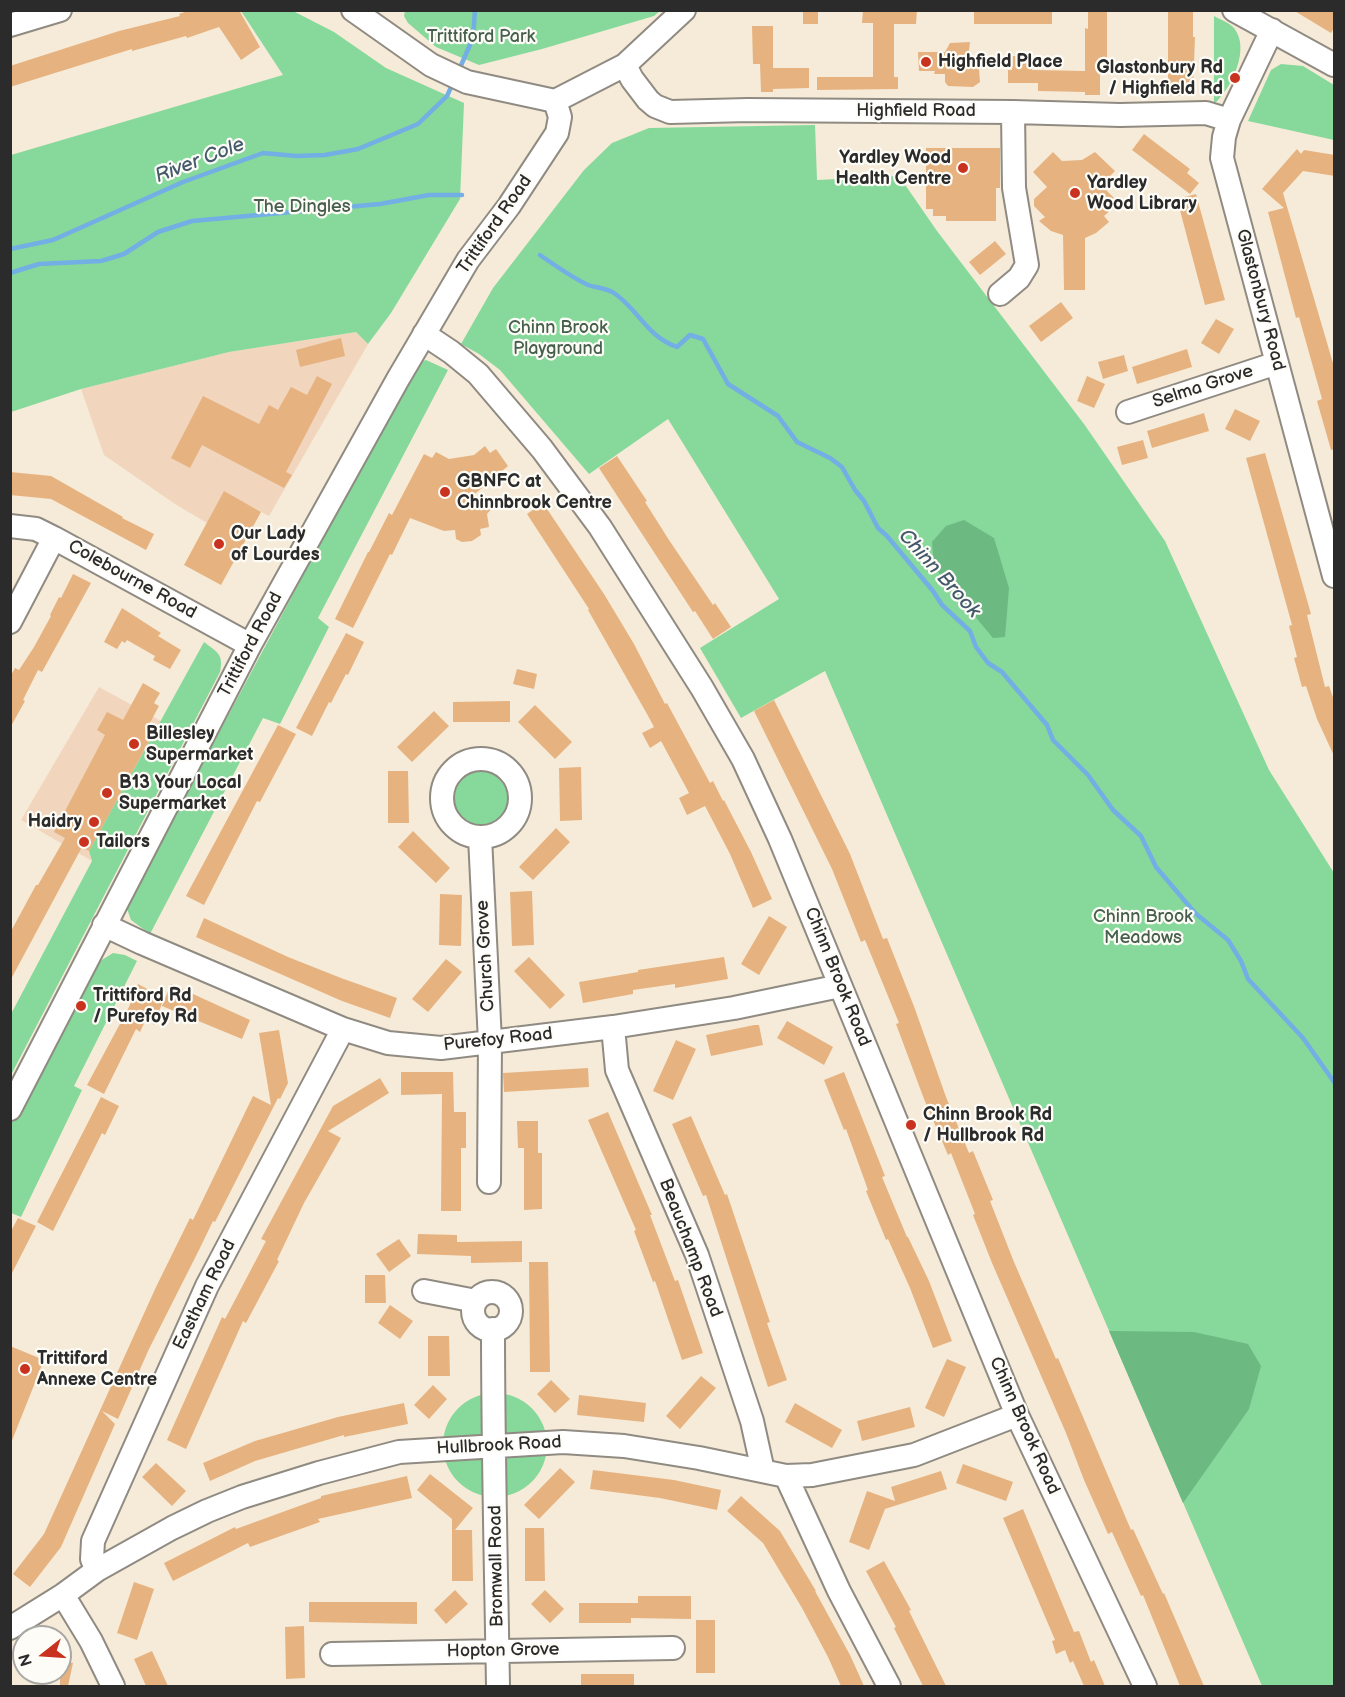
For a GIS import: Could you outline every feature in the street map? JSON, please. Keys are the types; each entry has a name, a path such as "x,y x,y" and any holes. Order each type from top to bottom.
{"street":[{"path":"10,25 60,10"},
{"path":"354,11 431,65 467,82 555,100 625,65 684,10"},
{"path":"1234,10 1335,65"},
{"name":"Glastonbury Road","path":"1272,30 1229,120 1224,137 1222,158 1335,576"},
{"name":"Highfield Road","path":"625,65 632,79 648,99 655,106 670,112 1013,111 1120,115 1206,113 1229,120"},
{"name":"Trittiford Road","path":"10,1109 250,645 424,334 468,260 509,206 557,133 560,117 555,100"},
{"path":"1000,294 1018,278 1027,265 1014,188 1013,111"},
{"name":"Chinn Brook Road","path":"424,334 478,374 542,449 613,547 702,688 743,759 780,839 1017,1415 1145,1686"},
{"name":"Selma Grove","path":"1128,412 1278,363"},
{"name":"Colebourne Road","path":"10,526 36,529 250,645"},
{"path":"10,622 54,538"},
{"name":"Church Grove","path":"480,837 490,1042 489,1182"},
{"name":"Purefoy Road","path":"104,925 343,1029 388,1043 441,1048 612,1027 734,1008 840,986"},
{"name":"Beauchamp Road","path":"612,1027 617,1070 697,1255 752,1421 763,1471"},
{"name":"Eastham Road","path":"97,1570 92,1559 93,1541 207,1286 343,1029"},
{"path":"424,1291 476,1301"},
{"path":"485,1293 498,1293 508,1301 511,1313 509,1320 499,1328 482,1327 477,1323 473,1312 476,1301 485,1293"},
{"name":"Bromwall Road","path":"493,1329 498,1686"},
{"name":"Hullbrook Road","path":"10,1628 63,1595 97,1570 172,1528 242,1497 319,1473 399,1452 563,1442 624,1446 786,1476 812,1475 914,1455 1017,1415"},
{"path":"786,1476 839,1591 889,1686"},
{"path":"63,1595 91,1641 113,1686"},
{"name":"Hopton Grove","path":"332,1654 673,1648"}],"shaded area":[{"path":"356,332 368,344 269,516 224,492 207,523 175,504 104,455 81,389 229,352"},
{"path":"99,687 161,721 90,851 92,861 21,820"}],"green space":[{"name":"Trittiford Park","path":"405,10 660,11 654,16 479,65 436,47 408,23 404,16"},
{"name":"The Dingles","path":"241,11 293,11 334,32 386,68 464,103 460,199 391,313 368,344 356,332 229,352 81,389 11,412 11,155 283,75"},
{"path":"1214,16 1234,28 1239,37 1240,57 1227,89 1214,104"},
{"path":"1281,64 1303,66 1334,85 1334,140 1248,121 1271,70"},
{"name":"Chinn Brook Meadows","path":"815,125 817,180 899,176 937,231 1084,424 1165,541 1269,770 1334,873 1334,1686 1262,1686 825,671 741,718 700,648 779,599 668,419 589,474 500,370 461,344 493,288 584,170 612,143 649,128"},
{"path":"426,360 448,370 318,618 329,627 280,724 263,718 150,934 131,920 126,906 417,363"},
{"path":"964,520 994,538 1009,588 1005,637 993,638 934,567 932,542 946,526"},
{"path":"204,642 220,657 220,672 11,1075 11,1014 92,861 89,851"},
{"path":"472,768 484,768 500,776 506,786 508,798 506,810 500,820 484,828 472,828 456,820 448,804 448,792 456,776"},
{"path":"113,953 125,955 137,961 74,1086 82,1090 21,1217 11,1213 10,1126 97,963"},
{"path":"1109,1331 1194,1332 1248,1344 1261,1366 1249,1409 1183,1503"},
{"path":"495,1393 515,1397 524,1402 538,1416 543,1425 547,1445 543,1465 538,1474 524,1488 515,1493 495,1497 475,1493 466,1488 452,1474 447,1465 443,1445 447,1425 452,1416 466,1402 475,1397"}],"building":[{"path":"191,10 239,10 260,47 241,60 219,27 187,38 186,36 132,51 132,49 10,87 10,66 119,31 180,16 179,14"},
{"path":"803,10 818,10 818,24 803,24"},
{"path":"863,10 917,10 916,24 894,24 894,77 898,77 898,89 817,90 817,77 873,77 873,23 862,23"},
{"path":"974,10 1052,10 1052,24 974,24"},
{"path":"1168,10 1193,12 1193,37 1195,37 1193,89 1185,89 1185,96 1168,95"},
{"path":"1293,10 1335,10 1335,26 1331,33"},
{"path":"1088,12 1107,12 1107,65 1100,65 1100,95 1085,95 1085,92 1038,91 1038,83 1008,83 1008,70 1012,70 1012,56 1032,56 1032,70 1085,71 1085,28 1088,29"},
{"path":"752,26 773,26 773,68 809,68 809,88 773,89 773,92 761,92 760,64 753,64"},
{"path":"970,42 968,58 979,69 980,82 973,87 948,86 945,82 945,74 934,74 935,71 919,71 918,52 945,52 950,43"},
{"path":"1144,134 1190,169 1187,173 1199,183 1190,194 1132,150"},
{"name":"Yardley Wood Health Centre","path":"926,148 1000,148 1000,188 996,188 996,221 946,221 946,216 933,216 933,209 926,209"},
{"path":"1297,149 1301,154 1304,150 1335,155 1335,176 1303,171 1283,193 1335,370 1335,449 1331,450 1317,401 1322,399 1299,317 1296,318 1268,212 1284,208 1262,189"},
{"name":"Yardley Wood Library","path":"1053,152 1062,161 1082,160 1095,152 1115,171 1101,185 1119,203 1104,216 1109,222 1096,233 1085,238 1085,290 1064,290 1063,235 1051,231 1039,221 1045,217 1034,206 1034,199 1047,187 1033,172"},
{"path":"1196,194 1225,300 1205,305 1177,199"},
{"path":"995,241 1006,254 980,275 969,262"},
{"path":"1061,302 1073,318 1041,342 1029,326"},
{"path":"1216,319 1234,329 1219,354 1201,343"},
{"path":"341,338 345,356 300,367 296,350"},
{"path":"1187,349 1192,367 1137,384 1132,367"},
{"path":"1124,355 1128,371 1103,379 1098,362"},
{"path":"317,376 332,384 286,472 292,475 284,488 202,445 190,468 171,458 203,396 259,424 269,405 278,410 291,387 307,395"},
{"path":"1087,376 1105,384 1094,408 1077,401"},
{"path":"1235,409 1260,421 1250,441 1225,429"},
{"path":"1204,413 1209,431 1152,448 1147,431"},
{"path":"1143,440 1148,458 1122,465 1117,447"},
{"name":"GBNFC at Chinnbrook Centre","path":"485,446 490,453 496,449 508,466 470,498 493,499 493,507 487,514 489,527 480,529 481,535 472,541 462,542 456,539 455,530 444,531 410,518 353,628 335,619 389,513 392,515 424,454 432,458 436,452 449,459 474,455"},
{"path":"1265,453 1311,614 1307,615 1325,687 1329,686 1335,703 1335,758 1317,719 1306,686 1302,687 1294,658 1297,657 1289,626 1292,625 1246,458"},
{"path":"617,456 647,501 645,502 669,540 713,605 715,603 731,627 713,639 599,468"},
{"path":"10,472 51,476 154,534 146,550 51,499 10,495"},
{"name":"Our Lady of Lourdes","path":"224,491 261,512 221,585 184,565"},
{"path":"543,503 604,594 634,644 710,783 713,781 724,800 772,899 753,908 730,854 705,806 687,815 679,798 689,793 661,741 650,748 642,733 654,727 589,609 527,514"},
{"path":"73,574 91,583 42,672 38,670 10,728 10,677 15,668 19,670 34,647"},
{"path":"122,608 161,633 158,636 181,650 170,669 153,660 155,656 127,640 125,643 122,641 117,649 104,642"},
{"path":"346,633 364,642 348,675 346,674 331,703 329,702 312,736 296,728"},
{"path":"517,669 537,674 534,689 513,684"},
{"path":"143,683 160,693 154,703 159,706 145,732 152,736 89,851 82,847 10,981 10,933 65,838 54,832 105,735 97,730 107,712 123,720"},
{"path":"774,700 850,854 883,939 887,938 946,1097 969,1153 973,1151 1014,1262 1056,1359 1058,1358 1131,1530 1133,1529 1164,1593 1204,1686 1180,1686 1143,1595 1141,1596 1112,1532 1108,1534 1084,1480 992,1263 951,1153 948,1155 924,1099 896,1024 899,1023 865,940 861,942 832,869 754,711"},
{"path":"510,701 510,722 453,722 453,702"},
{"path":"535,705 572,742 555,759 518,722"},
{"path":"434,711 449,726 412,762 397,747"},
{"path":"278,725 296,734 260,802 257,801 204,905 186,896"},
{"path":"581,767 582,820 560,821 559,768"},
{"path":"388,771 408,771 409,823 388,823"},
{"path":"556,828 570,842 533,880 519,867"},
{"path":"413,831 450,868 436,883 398,847"},
{"path":"532,891 534,945 512,946 510,892"},
{"path":"440,894 462,895 461,946 439,945"},
{"path":"769,916 787,927 759,975 741,964"},
{"path":"204,918 288,957 397,998 390,1018 342,1001 196,937"},
{"path":"529,957 565,995 550,1009 514,971"},
{"path":"724,957 728,979 675,988 675,984 633,990 633,994 583,1003 579,982 638,972 638,970"},
{"path":"446,959 462,972 428,1012 412,999"},
{"path":"138,984 164,998 154,1025 147,1017 140,1032 136,1029 104,1094 87,1085 129,1007"},
{"path":"171,984 250,1020 242,1039 162,1006"},
{"path":"787,1021 833,1047 824,1065 777,1038"},
{"path":"759,1025 763,1045 711,1056 706,1035"},
{"path":"279,1030 288,1083 280,1099 278,1098 215,1222 213,1221 149,1349 118,1419 102,1411 115,1424 61,1547 30,1587 13,1574 44,1534 156,1287 190,1218 193,1220 253,1096 271,1105 259,1033"},
{"path":"676,1040 696,1049 673,1100 653,1091"},
{"path":"588,1068 589,1087 504,1092 503,1073"},
{"path":"401,1072 453,1072 454,1112 466,1112 466,1148 461,1148 461,1211 441,1211 442,1094 401,1095"},
{"path":"844,1072 885,1176 882,1177 907,1237 929,1281 952,1341 933,1348 910,1288 888,1239 886,1240 866,1191 868,1190 846,1129 844,1130 824,1080"},
{"path":"380,1078 389,1093 328,1131 341,1138 304,1203 277,1260 279,1261 246,1323 243,1321 186,1449 167,1440 222,1317 225,1319 266,1241 261,1239 333,1106"},
{"path":"101,1097 119,1106 105,1135 102,1133 53,1231 37,1222"},
{"path":"608,1112 652,1215 650,1215 675,1281 678,1280 703,1353 682,1360 655,1281 653,1282 634,1231 636,1230 588,1120"},
{"path":"691,1116 725,1195 727,1194 787,1380 768,1387 706,1195 703,1196 672,1124"},
{"path":"517,1121 538,1121 538,1153 542,1153 542,1209 524,1210 524,1148 518,1148"},
{"path":"18,1218 36,1226 10,1277 10,1233"},
{"path":"418,1234 457,1235 457,1242 522,1241 522,1262 471,1263 471,1256 417,1254"},
{"path":"399,1239 411,1256 389,1272 376,1254"},
{"path":"529,1262 548,1262 550,1372 530,1372"},
{"path":"365,1275 385,1275 386,1303 365,1303"},
{"path":"390,1305 413,1321 400,1339 378,1323"},
{"path":"428,1336 449,1336 450,1376 428,1376"},
{"path":"10,1346 44,1360 11,1443 10,1443"},
{"path":"947,1359 966,1367 944,1417 925,1408"},
{"path":"701,1376 716,1388 680,1429 666,1416"},
{"path":"551,1380 570,1399 555,1413 537,1394"},
{"path":"433,1385 447,1399 429,1419 414,1405"},
{"path":"579,1395 646,1403 644,1422 577,1415"},
{"path":"404,1403 408,1424 344,1437 344,1435 255,1461 210,1481 203,1463 255,1441 338,1417"},
{"path":"795,1403 842,1430 832,1448 785,1422"},
{"path":"910,1407 915,1427 862,1441 857,1421"},
{"path":"156,1463 186,1491 172,1506 142,1477"},
{"path":"963,1464 1013,1482 1006,1501 956,1483"},
{"path":"560,1468 575,1482 539,1519 524,1505"},
{"path":"593,1470 674,1480 721,1490 717,1510 660,1498 590,1489"},
{"path":"941,1471 947,1489 885,1509 869,1550 849,1542 867,1491 895,1501 891,1487"},
{"path":"430,1474 473,1508 455,1530 472,1530 473,1581 452,1581 452,1519 417,1490"},
{"path":"407,1476 412,1498 318,1519 320,1522 250,1547 248,1543 173,1581 164,1563 235,1527 236,1529 321,1498 321,1496"},
{"path":"741,1496 780,1531 816,1591 864,1686 841,1686 802,1608 763,1543 727,1511"},
{"path":"1023,1509 1074,1632 1079,1631 1091,1662 1094,1660 1105,1686 1084,1686 1073,1661 1070,1663 1065,1650 1056,1654 1052,1641 1055,1640 1003,1518"},
{"path":"525,1528 544,1528 545,1581 525,1581"},
{"path":"884,1561 911,1610 909,1611 946,1686 923,1686 894,1628 896,1627 866,1571"},
{"path":"134,1582 154,1589 137,1640 117,1633"},
{"path":"455,1590 468,1604 446,1624 434,1610"},
{"path":"545,1590 564,1609 550,1623 531,1604"},
{"path":"638,1596 691,1596 691,1619 631,1618 631,1623 579,1623 579,1603 638,1603"},
{"path":"309,1602 417,1602 417,1624 309,1622"},
{"path":"696,1620 715,1620 715,1673 696,1673"},
{"path":"304,1626 305,1678 286,1679 285,1627"},
{"path":"152,1651 168,1686 146,1686 134,1659"},
{"path":"581,1674 634,1674 634,1686 581,1686"}],"waterway":[{"name":"River Cole","path":"459,70 473,38 475,10"},
{"name":"River Cole","path":"10,249 53,240 183,182 263,153 296,156 325,155 358,149 418,124 447,96 453,83"},
{"name":"Chinn Brook","path":"10,273 39,264 101,261 124,254 158,232 192,221 380,204 429,195 462,195"},
{"name":"Chinn Brook","path":"540,255 582,282 614,293 650,330 666,342 677,347 690,335 703,339 728,384 778,416 797,442 830,458 842,467 878,528 933,591 942,605 970,631 976,647 988,663 1002,672 1047,725 1053,740 1088,775 1113,810 1141,836 1156,867 1195,913 1228,940 1241,961 1248,979 1303,1038 1334,1082"}],"place":[{"name":"Highfield Place","path":"926,62"},
{"name":"Glastonbury Rd / Highfield Rd","path":"1235,78"},
{"name":"Yardley Wood Health Centre","path":"963,168"},
{"name":"Yardley Wood Library","path":"1075,193"},
{"name":"GBNFC at Chinnbrook Centre","path":"445,492"},
{"name":"Our Lady of Lourdes","path":"219,544"},
{"name":"Billesley Supermarket","path":"134,744"},
{"name":"B13 Your Local Supermarket","path":"107,793"},
{"name":"Haidry","path":"94,822"},
{"name":"Tailors","path":"84,842"},
{"name":"Trittiford Rd / Purefoy Rd","path":"81,1006"},
{"name":"Chinn Brook Rd / Hullbrook Rd","path":"911,1125"},
{"name":"Trittiford Annexe Centre","path":"25,1369"}],"park label":[{"name":"Chinn Brook Playground","path":"558,338"}]}
